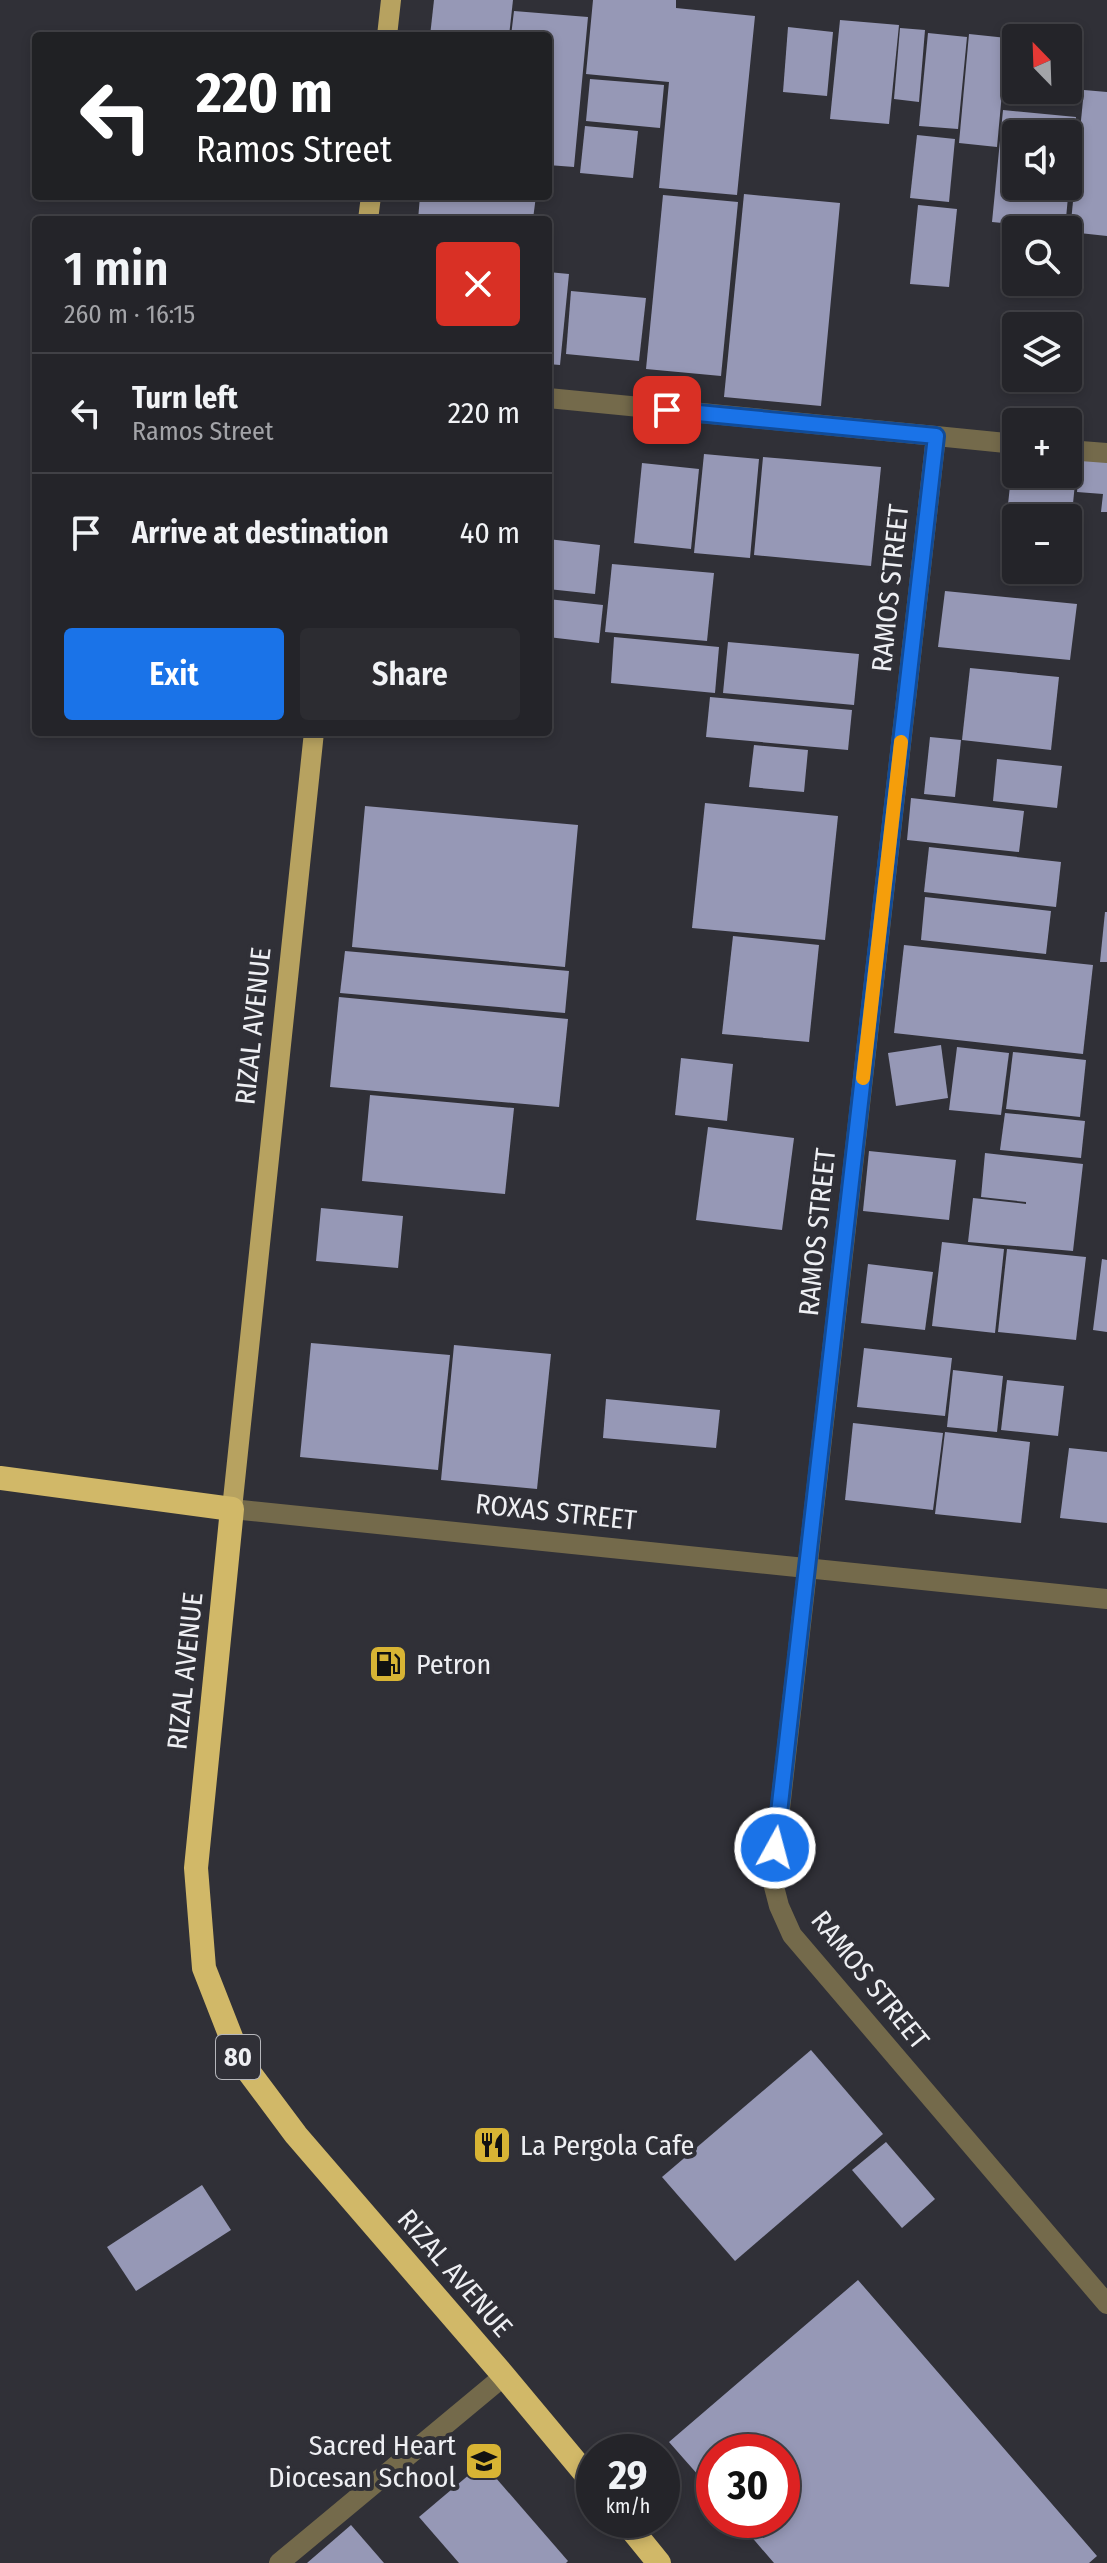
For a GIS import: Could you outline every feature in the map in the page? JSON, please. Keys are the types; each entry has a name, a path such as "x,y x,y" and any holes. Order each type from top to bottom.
{"highway":[{"name":"ROXAS STREET","path":"0,1478 232,1509"},
{"name":"RIZAL AVENUE","path":"232,1509 196,1868 204,1968 240,2060 296,2135 576,2462"},
{"path":"639,2538 659,2563"}],"main road":[{"path":"387,32 391,0"},
{"name":"RIZAL AVENUE","path":"232,1509 314,736"}],"street":[{"path":"552,398 1002,443"},
{"name":"RAMOS STREET","path":"936,436 772,1879 779,1906 792,1935 1107,2304"},
{"path":"1082,451 1107,453"},
{"name":"ROXAS STREET","path":"232,1509 1107,1599"},
{"path":"279,2563 504,2376"}],"building":[{"path":"434,0 513,0 509,32 430,32"},
{"path":"593,0 676,0 676,8 755,16 737,195 659,188 669,82 586,74"},
{"path":"514,11 588,17 574,167 552,165 552,32 511,32"},
{"path":"840,20 899,25 889,124 830,119"},
{"path":"788,27 833,32 827,96 783,92"},
{"path":"900,28 925,30 919,102 894,99"},
{"path":"928,33 967,37 958,129 919,126"},
{"path":"969,34 1002,37 1002,92 997,147 959,143"},
{"path":"590,79 664,85 660,128 586,121"},
{"path":"1084,90 1107,92 1107,236 1082,233 1082,216 1072,216 1073,200 1082,200 1081,120"},
{"path":"1003,110 1076,117 1076,120 1002,120"},
{"path":"1002,120 1002,200 1068,200 1066,216 1002,216 1002,223 992,222"},
{"path":"585,126 638,131 633,178 580,173"},
{"path":"917,135 955,139 949,202 910,198"},
{"path":"744,194 840,203 821,406 724,397"},
{"path":"663,195 738,202 721,376 646,369"},
{"path":"420,200 535,200 533,216 418,216"},
{"path":"918,205 957,209 949,287 910,284"},
{"path":"552,272 569,274 560,365 552,364"},
{"path":"571,291 646,298 639,361 566,354"},
{"path":"704,454 759,459 750,558 694,553"},
{"path":"1082,454 1107,457 1107,512 1101,512 1103,494 1077,492 1077,488 1082,488"},
{"path":"763,457 881,467 871,566 754,555"},
{"path":"642,463 699,469 691,549 634,543"},
{"path":"1010,488 1075,488 1073,504 1008,504"},
{"path":"552,539 600,545 595,594 552,589"},
{"path":"612,564 714,573 707,641 605,632"},
{"path":"945,591 1077,604 1070,660 938,647"},
{"path":"552,599 603,605 599,643 552,637"},
{"path":"614,637 719,647 715,693 611,683"},
{"path":"728,642 859,654 854,705 723,693"},
{"path":"970,668 1059,677 1051,750 962,740"},
{"path":"710,697 852,710 848,750 706,737"},
{"path":"930,737 961,740 955,797 924,794"},
{"path":"754,745 808,750 804,792 749,787"},
{"path":"997,759 1062,766 1057,808 993,801"},
{"path":"911,798 1024,811 1019,852 907,840"},
{"path":"705,803 838,816 825,940 692,928"},
{"path":"365,806 578,825 565,967 352,947"},
{"path":"929,847 1061,862 1056,907 924,892"},
{"path":"925,897 1051,911 1046,954 921,940"},
{"path":"1105,912 1107,962 1100,962"},
{"path":"733,936 819,945 809,1042 722,1034"},
{"path":"904,945 1093,965 1083,1054 894,1033"},
{"path":"345,951 569,971 565,1013 340,993"},
{"path":"339,997 568,1019 559,1107 330,1087"},
{"path":"941,1045 948,1098 896,1106 888,1053"},
{"path":"957,1047 1009,1053 1001,1115 949,1110"},
{"path":"1013,1052 1086,1060 1080,1117 1006,1109"},
{"path":"681,1058 733,1064 727,1121 675,1115"},
{"path":"370,1095 514,1108 505,1194 362,1181"},
{"path":"1005,1113 1085,1121 1081,1158 1000,1150"},
{"path":"708,1127 794,1138 782,1230 696,1220"},
{"path":"869,1151 956,1160 949,1220 863,1211"},
{"path":"985,1153 1083,1164 1073,1251 968,1242 973,1198 1026,1204 981,1197"},
{"path":"321,1208 403,1216 398,1268 316,1261"},
{"path":"942,1242 1004,1249 995,1333 932,1326"},
{"path":"1007,1249 1086,1257 1076,1340 998,1332"},
{"path":"1102,1259 1107,1260 1107,1332 1093,1330"},
{"path":"868,1264 933,1272 925,1330 861,1323"},
{"path":"311,1343 450,1355 438,1470 300,1457"},
{"path":"454,1345 551,1354 537,1489 441,1480"},
{"path":"864,1348 952,1358 945,1416 857,1407"},
{"path":"953,1370 1003,1376 997,1432 947,1427"},
{"path":"1007,1380 1064,1386 1058,1436 1001,1430"},
{"path":"606,1399 720,1410 716,1448 603,1438"},
{"path":"853,1423 943,1433 933,1510 845,1500"},
{"path":"945,1432 1030,1442 1021,1523 935,1514"},
{"path":"1069,1448 1107,1452 1107,1523 1060,1518"},
{"path":"811,2050 883,2134 735,2261 662,2177"},
{"path":"886,2142 935,2199 902,2228 852,2170"},
{"path":"202,2185 231,2230 136,2291 107,2247"},
{"path":"858,2280 1097,2556 1089,2563 774,2563 752,2538 800,2538 800,2434 696,2434 696,2473 680,2454 678,2434"},
{"path":"483,2463 568,2561 566,2563 459,2563 419,2517"},
{"path":"351,2525 384,2563 307,2563"}],"slow traffic":[{"path":"863,1078 901,742"}],"place":[{"name":"Petron","path":"388,1664"},
{"name":"La Pergola Cafe","path":"492,2145"},
{"name":"Sacred Heart Diocesan School","path":"484,2461"}],"route":[{"path":"667,410 936,436 775,1848"}]}
